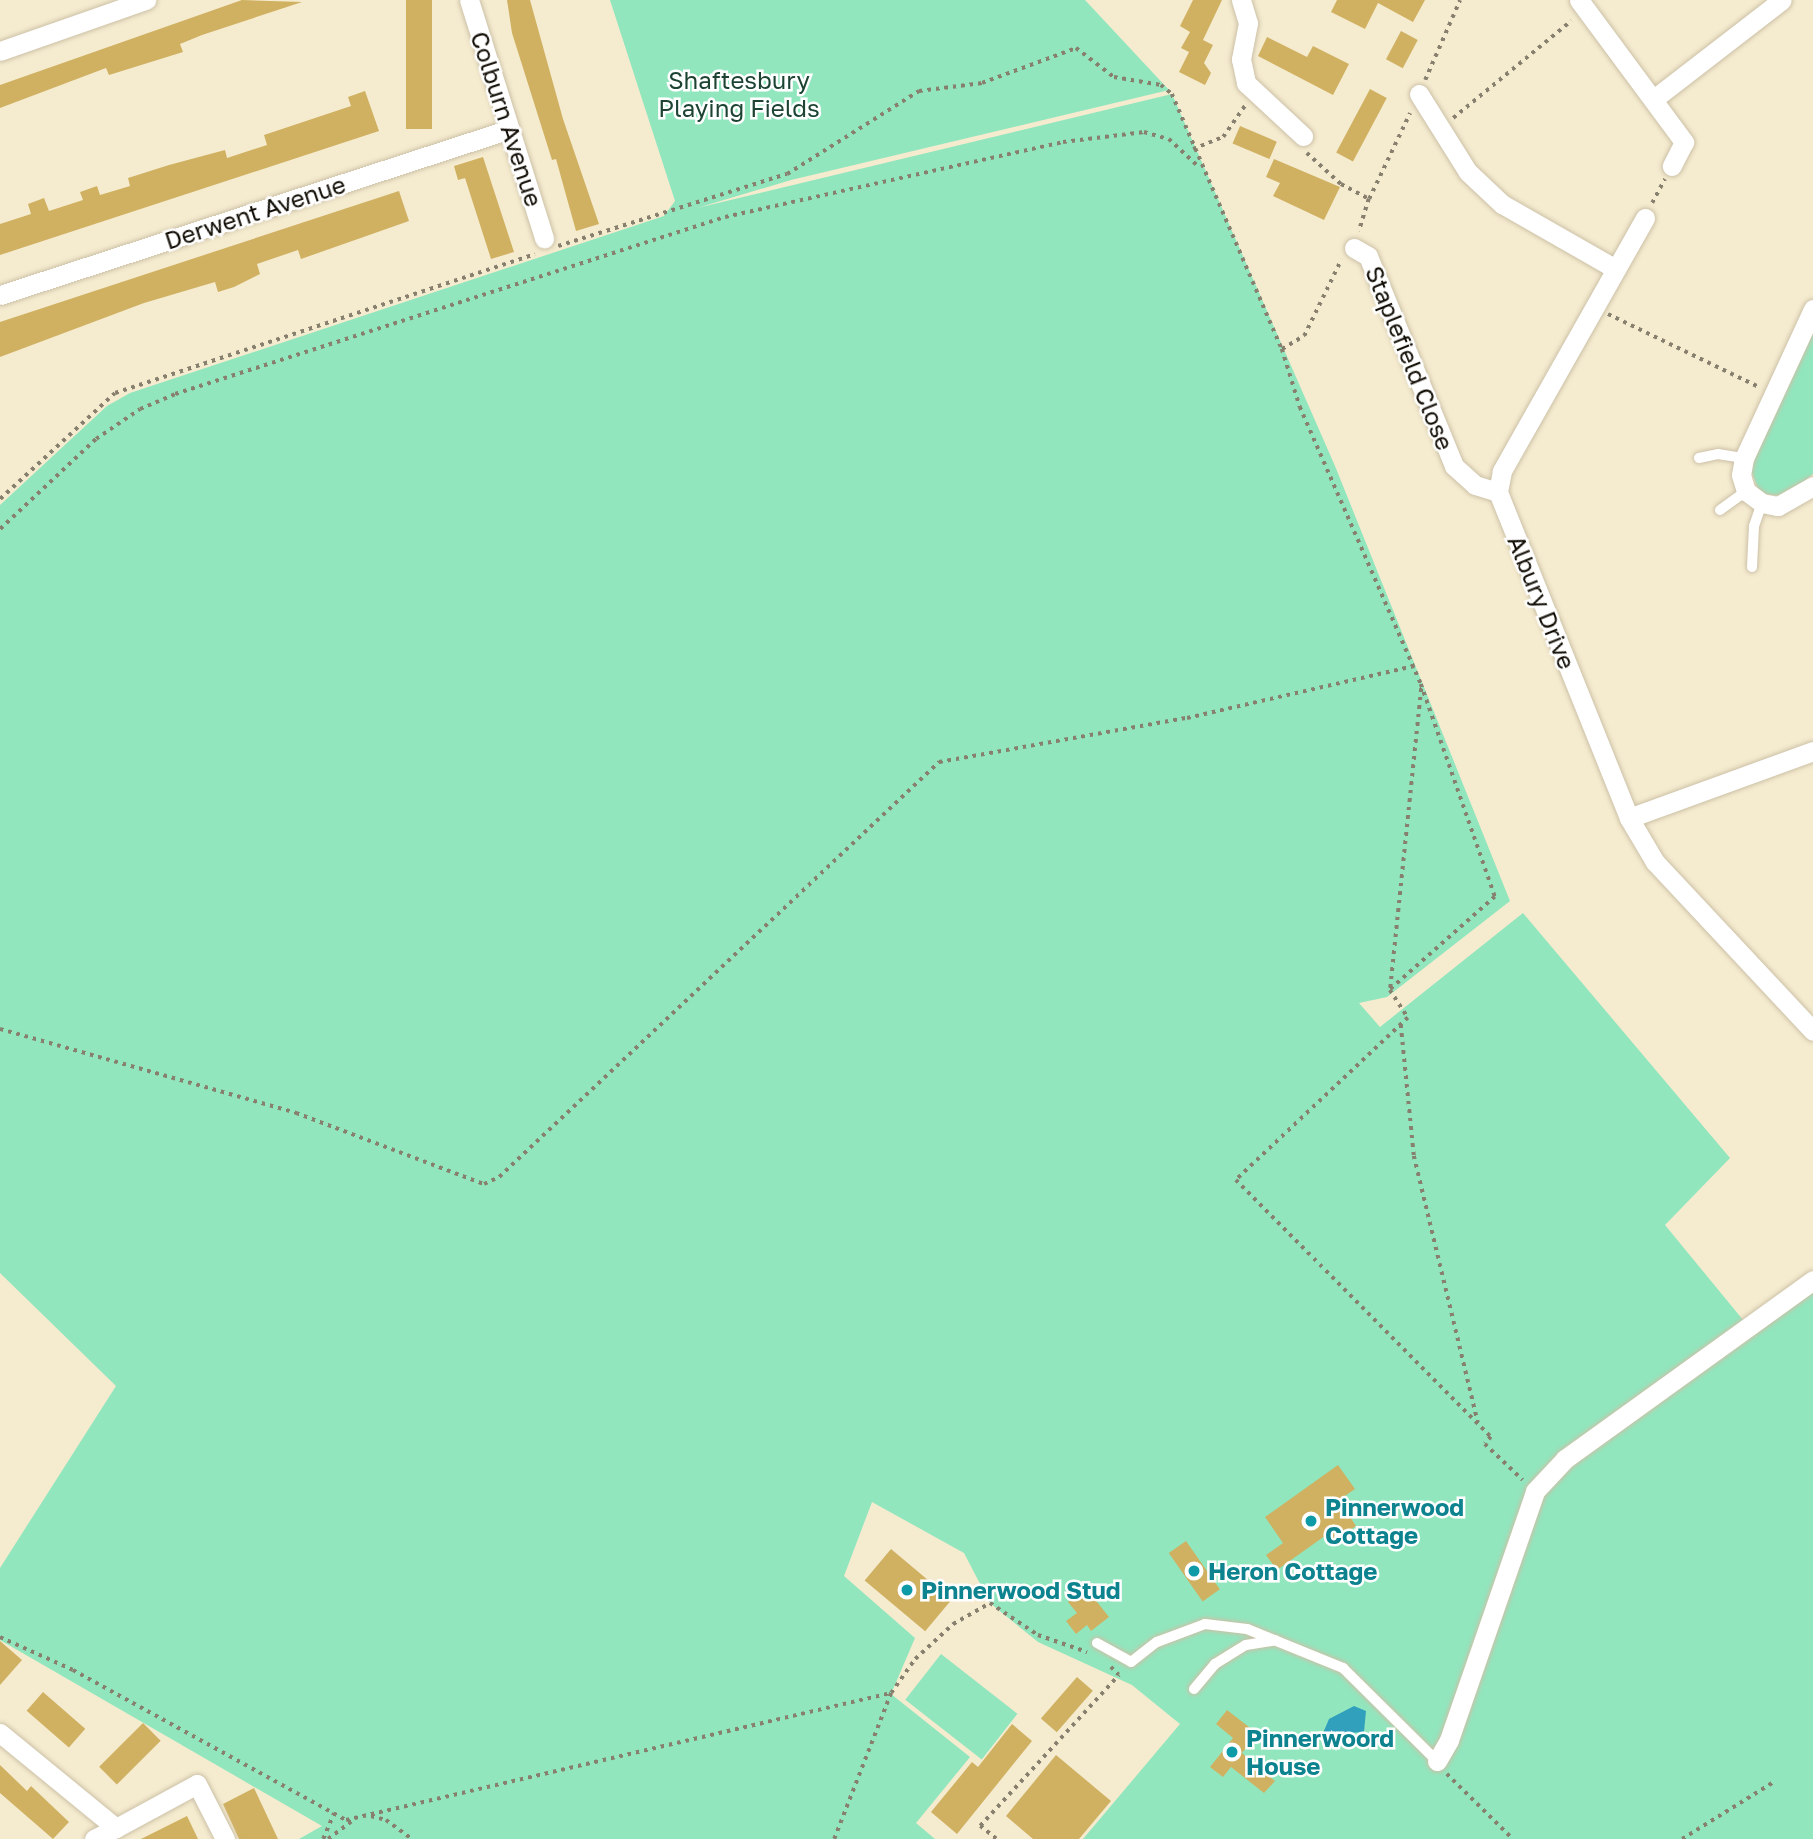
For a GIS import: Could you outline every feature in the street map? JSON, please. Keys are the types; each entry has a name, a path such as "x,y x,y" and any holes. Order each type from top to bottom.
{"street":[{"path":"0,51 146,0"},
{"name":"Colburn Avenue","path":"469,0 544,238"},
{"path":"1241,0 1248,23 1241,59 1246,83 1303,136"},
{"path":"1655,98 1782,0"},
{"path":"1582,4 1655,98 1684,142 1672,166"},
{"path":"1419,94 1468,172 1502,204 1614,268"},
{"name":"Derwent Avenue","path":"0,295 510,129"},
{"path":"1498,492 1502,471 1614,268 1645,218"},
{"name":"Staplefield Close","path":"1354,248 1368,256 1454,466 1475,485 1498,492"},
{"path":"1813,309 1744,458 1741,475 1754,497 1778,506 1813,485"},
{"name":"Albury Drive","path":"1498,492 1629,818 1655,862 1813,1031"},
{"path":"1629,818 1813,751"},
{"path":"1437,1761 1449,1740 1535,1491 1565,1459 1813,1280"},
{"path":"0,1733 116,1828"},
{"path":"94,1839 197,1784 225,1839"}],"lane":[{"path":"1699,458 1718,454 1744,458"},
{"path":"1720,510 1754,497 1752,566"},
{"path":"1097,1643 1131,1662 1157,1642 1205,1625 1247,1629 1343,1668 1437,1761"},
{"path":"1194,1689 1215,1664 1246,1645 1276,1640"}],"path":[{"path":"1440,128 1582,4"},
{"path":"0,499 115,394 787,174 919,91 982,83 1076,48 1114,78 1161,85 1172,94 1200,167 1282,349 1300,407 1421,684 1495,897 1390,990"},
{"path":"1193,149 1223,137 1247,102"},
{"path":"0,529 96,439 141,409 175,394 725,217 1063,142 1144,132 1169,139 1200,167"},
{"path":"1282,349 1304,336 1342,257 1354,248 1369,199 1341,184 1306,152 1303,136"},
{"path":"1645,218 1672,166"},
{"path":"1594,307 1773,394"},
{"path":"0,1029 296,1113 484,1184 499,1177 939,762 1187,719 1413,666"},
{"path":"1421,684 1390,990 1408,1018 1237,1180 1479,1424 1491,1437 1485,1444 1535,1491"},
{"path":"1401,1025 1415,1156 1479,1424"},
{"path":"834,1839 891,1693 915,1659 953,1623 990,1603 1038,1635 1093,1655"},
{"path":"0,1637 74,1671 334,1813 353,1820"},
{"path":"996,1839 980,1826 1119,1675 1105,1660"},
{"path":"326,1839 353,1820 369,1815 891,1693"},
{"path":"1437,1761 1461,1793 1513,1839"},
{"path":"1682,1839 1772,1783"},
{"path":"326,1839 334,1813"},
{"path":"369,1815 386,1820 412,1839"}],"green space":[{"name":"Shaftesbury Playing Fields","path":"610,0 1085,0 1169,90 791,180 697,208 1172,94 1335,466 1510,901 1387,997 1359,1003 1380,1027 1523,913 1730,1158 1665,1225 1748,1326 1813,1292 1813,1839 1083,1839 1180,1724 1132,1685 1038,1642 990,1603 964,1553 872,1502 844,1576 915,1638 891,1694 970,1757 916,1823 935,1839 299,1839 322,1826 0,1640 0,1568 116,1386 0,1273 0,505 107,406 130,393 664,216 675,201"},
{"path":"1813,332 1813,474 1787,496 1760,494 1749,465"},
{"path":"941,1654 1017,1714 982,1759 905,1700"}],"water":[{"path":"1354,1706 1366,1711 1364,1732 1349,1733 1334,1748 1323,1733 1329,1719"}],"building":[{"path":"242,0 302,2 180,44 183,52 109,75 106,68 0,108 0,85"},
{"path":"406,0 432,0 432,129 406,129"},
{"path":"507,0 530,0 563,119 599,224 576,231 556,159 552,160 512,33"},
{"path":"1193,0 1222,0 1203,40 1213,45 1204,63 1211,73 1205,85 1179,72 1189,52 1181,48 1190,32 1180,26"},
{"path":"1337,0 1425,0 1413,22 1378,3 1365,29 1331,12"},
{"path":"1401,31 1418,40 1403,68 1386,59"},
{"path":"1267,37 1307,57 1313,46 1349,64 1333,95 1258,56"},
{"path":"1370,89 1387,98 1353,161 1336,153"},
{"path":"365,91 379,131 0,255 0,224 31,214 28,204 44,198 49,211 83,200 80,192 97,186 100,195 130,186 128,178 169,165 225,150 227,158 267,145 264,135 351,106 348,97"},
{"path":"1240,126 1277,142 1269,159 1233,143"},
{"path":"483,157 514,252 491,259 465,178 458,180 454,166"},
{"path":"1274,159 1340,187 1324,220 1273,196 1280,183 1266,177"},
{"path":"399,191 409,221 301,259 298,250 257,264 260,274 234,287 218,292 215,282 144,303 0,357 0,322"},
{"name":"Pinnerwood Cottage","path":"1338,1465 1355,1489 1339,1500 1356,1526 1334,1541 1329,1533 1277,1570 1266,1555 1283,1543 1265,1517"},
{"name":"Heron Cottage","path":"1186,1541 1220,1589 1203,1601 1169,1553"},
{"name":"Pinnerwood Stud","path":"891,1549 952,1600 925,1631 865,1580"},
{"path":"1086,1588 1109,1617 1091,1631 1087,1625 1076,1634 1066,1621 1077,1613 1068,1602"},
{"path":"0,1641 22,1660 0,1685"},
{"path":"1077,1677 1093,1691 1057,1732 1041,1719"},
{"path":"43,1692 85,1729 69,1748 27,1711"},
{"name":"Pinnerwoord House","path":"1227,1710 1258,1734 1242,1753 1275,1781 1264,1793 1231,1767 1223,1777 1210,1767 1233,1738 1216,1724"},
{"path":"143,1723 161,1741 117,1785 99,1767"},
{"path":"1012,1724 1032,1741 957,1834 931,1812 972,1762 978,1767"},
{"path":"1056,1755 1111,1801 1079,1839 1033,1839 1006,1816"},
{"path":"0,1765 27,1791 31,1786 69,1822 53,1839 0,1793"},
{"path":"254,1788 278,1839 239,1839 223,1804"},
{"path":"187,1816 198,1839 141,1839"}],"place":[{"name":"Pinnerwood Cottage","path":"1311,1521"},
{"name":"Heron Cottage","path":"1194,1571"},
{"name":"Pinnerwood Stud","path":"907,1590"},
{"name":"Pinnerwoord House","path":"1232,1752"}]}
